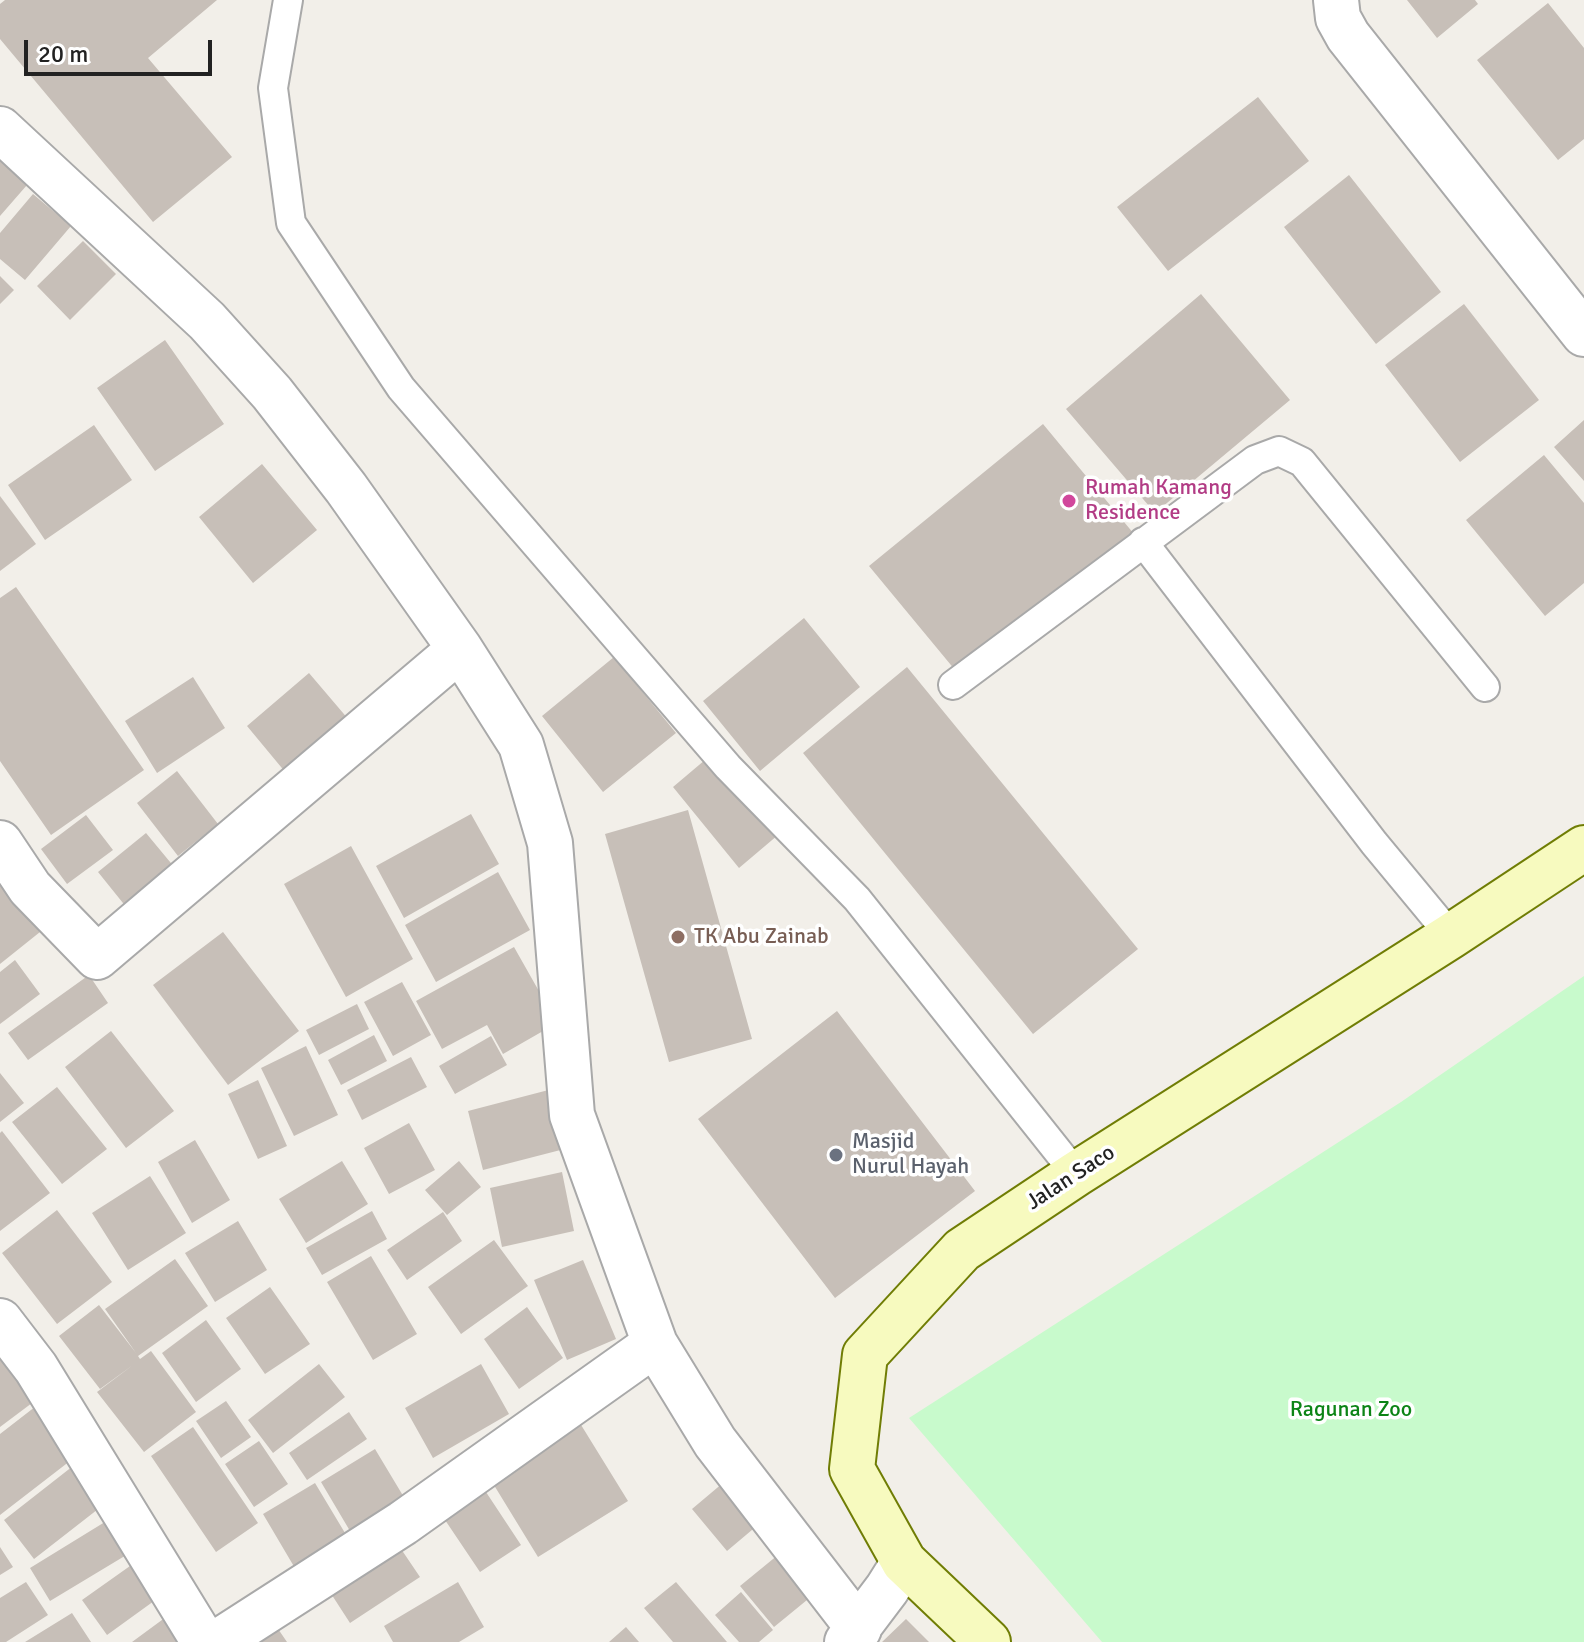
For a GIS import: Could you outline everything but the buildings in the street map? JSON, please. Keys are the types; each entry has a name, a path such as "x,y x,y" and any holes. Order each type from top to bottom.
{"main road":[{"name":"Jalan Saco","path":"988,1642 904,1562 852,1469 865,1355 962,1250 1584,848"}],"street":[{"path":"1336,0 1338,18 1348,36 1584,334"},
{"path":"0,129 207,321 272,393 346,488 460,649 521,745 550,843 572,1115 655,1344 715,1442 853,1635 904,1562"},
{"path":"0,843 30,888 97,957 460,649"},
{"path":"0,1321 36,1368 204,1642"},
{"path":"218,1642 403,1523 655,1344"}],"lane":[{"path":"288,0 273,88 291,223 401,388 728,767 857,899 1076,1174"},
{"path":"953,685 1255,460 1279,451 1302,462 1485,687"},
{"path":"1143,542 1374,843 1451,936"}],"green space":[{"name":"Ragunan Zoo","path":"1584,976 1584,1642 1102,1642 909,1418 1401,1102"}],"place":[{"name":"Rumah Kamang Residence","path":"1069,501"},
{"name":"TK Abu Zainab","path":"678,937"},
{"name":"Masjid Nurul Hayah","path":"836,1155"}]}
